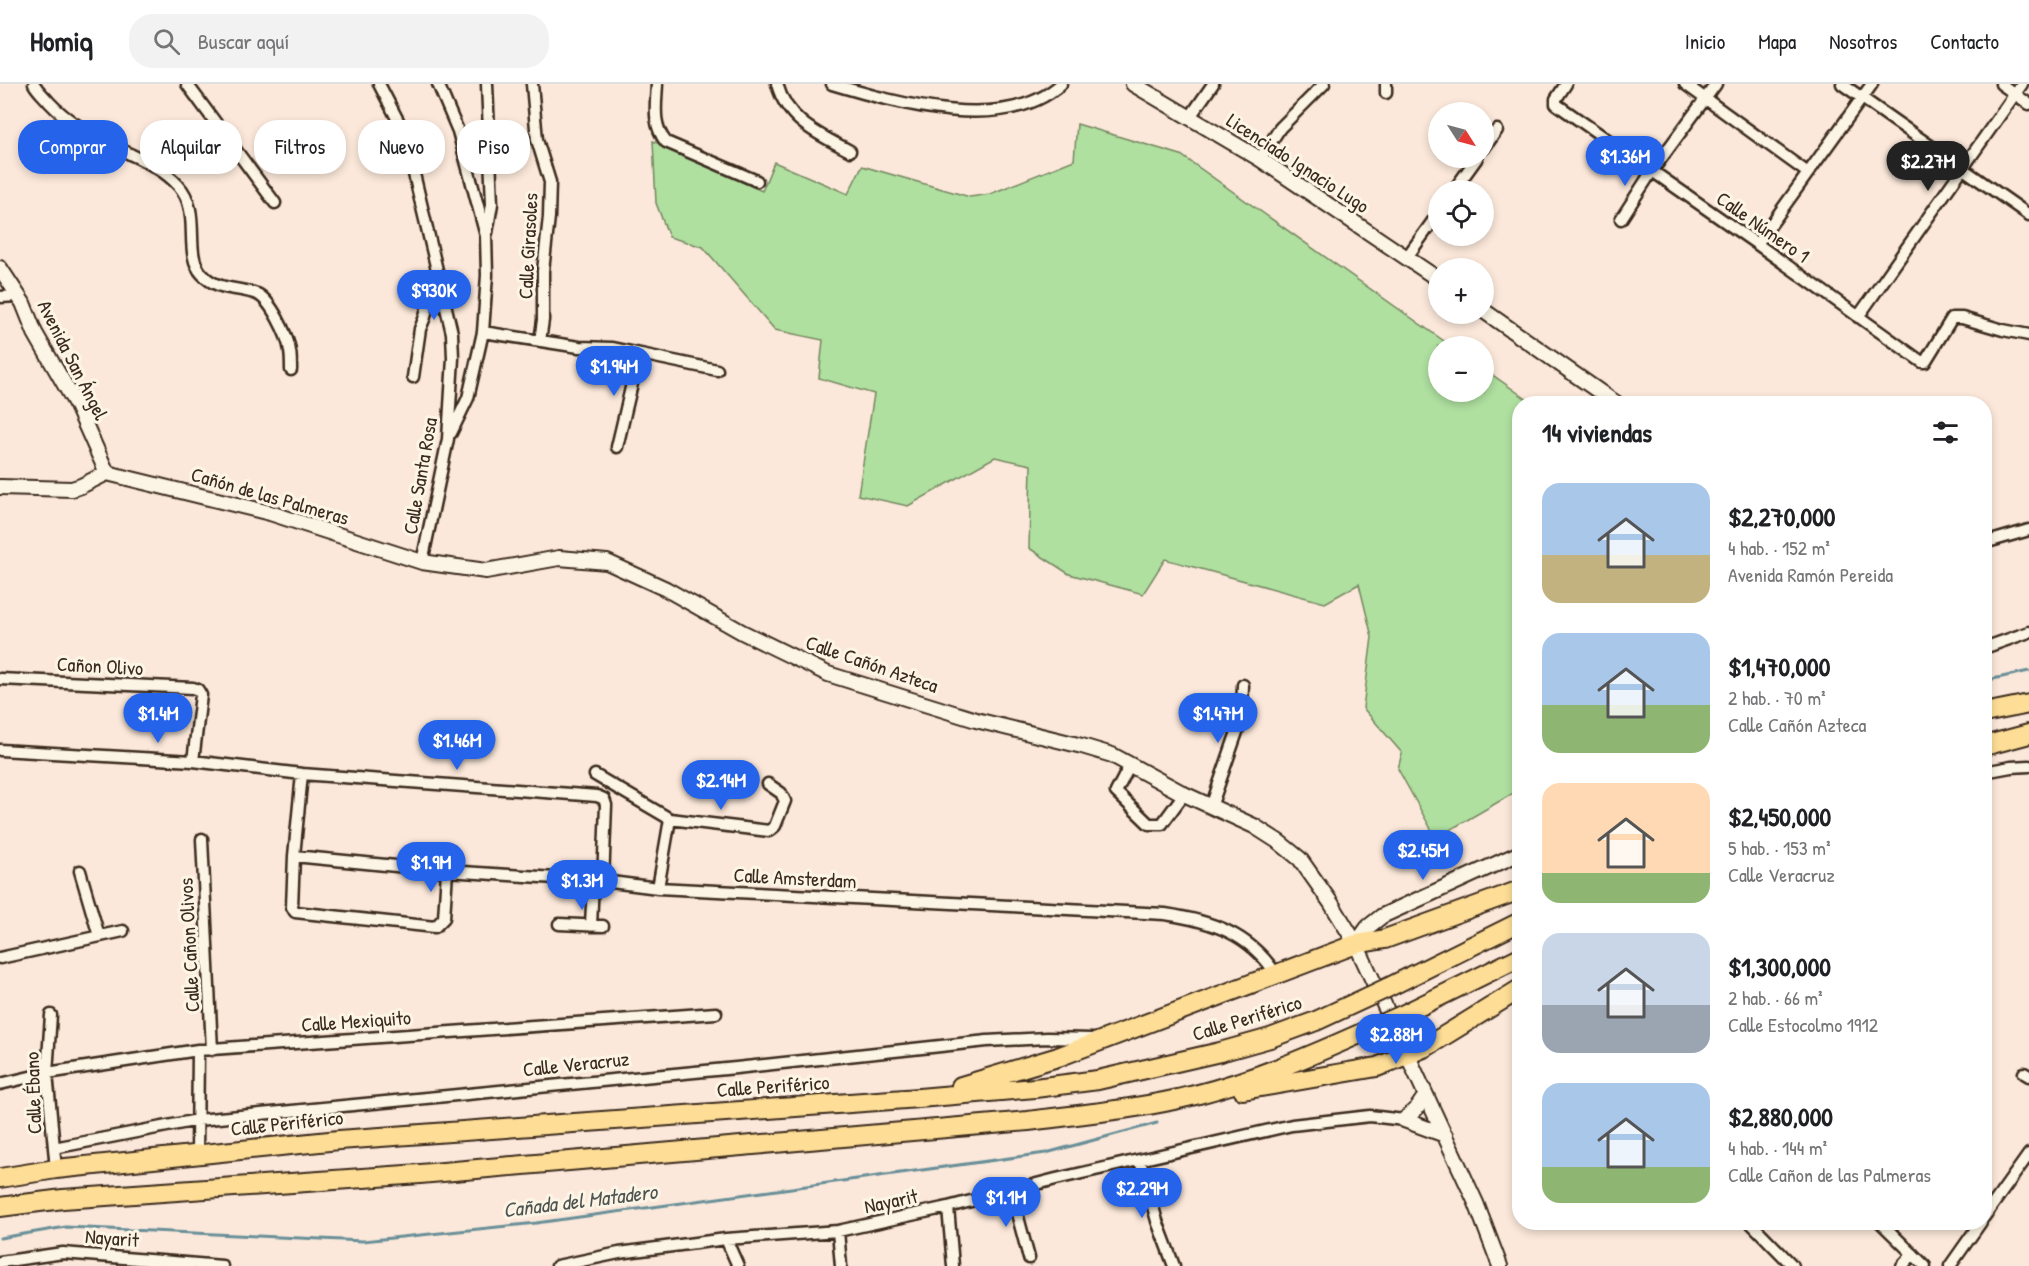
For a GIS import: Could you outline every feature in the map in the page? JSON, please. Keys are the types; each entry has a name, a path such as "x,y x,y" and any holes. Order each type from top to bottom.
{"highway":[{"path":"1992,711 2029,704"},
{"path":"1992,744 2029,735"},
{"path":"919,1098 1006,1073 1105,1040 1356,944 1385,939 1512,893"},
{"name":"Calle Periférico","path":"0,1178 56,1169 339,1140 919,1098 1098,1080 1270,1038 1316,1021 1512,926"},
{"path":"1194,1095 1275,1070 1392,1020 1512,961"},
{"path":"0,1208 63,1199 431,1173 1028,1121 1110,1111 1194,1095 1338,1075 1377,1067 1426,1047 1512,994"}],"main road":[{"name":"Licenciado Ignacio Lugo","path":"1132,84 1260,159 1428,272"},
{"name":"Avenida San Ángel","path":"0,268 18,296 35,333 77,406 107,473"},
{"path":"1494,318 1606,396"},
{"path":"0,487 72,489 107,473"},
{"name":"Cañón de las Palmeras","path":"107,473 270,513 422,562"},
{"name":"Calle Cañón Azteca","path":"422,562 486,570 559,558 607,562 828,674 976,720 1112,755 1184,794 1254,826 1279,842 1300,859 1356,944 1476,1203 1500,1266"},
{"path":"1356,944 1368,927 1382,916 1512,857"},
{"path":"1426,1095 1417,1108 1404,1120 1445,1135"}],"street":[{"path":"34,84 62,116 158,168 178,185 189,201 196,265 212,282 224,288 258,295 268,302 285,333 290,350 291,369"},
{"path":"188,84 275,203"},
{"name":"Calle Santa Rosa","path":"379,84 404,132 452,333 453,358 448,439 422,562"},
{"path":"438,84 458,131 486,236"},
{"path":"448,439 468,398 483,332 487,275 486,236 492,204 487,84"},
{"name":"Calle Girasoles","path":"532,84 537,140 550,182 540,341"},
{"path":"657,84 656,119 659,134 666,142 757,181"},
{"path":"777,84 788,110 802,123 850,151"},
{"path":"832,84 889,101 922,107 985,112 1031,104 1049,95 1061,84"},
{"path":"1190,117 1213,84"},
{"path":"1260,159 1280,128 1324,84"},
{"name":"Calle Número 1","path":"1566,84 1555,101 1922,362 1925,362 1952,318 1962,318 2029,335"},
{"path":"1685,84 1808,174"},
{"path":"1621,219 1652,171 1716,84"},
{"path":"1842,84 2029,215"},
{"path":"1757,244 1872,84"},
{"path":"2001,84 2029,104"},
{"path":"1858,317 2022,84"},
{"path":"1494,134 1497,130"},
{"path":"1407,257 1428,228"},
{"path":"412,377 420,329 436,270"},
{"path":"0,297 18,296"},
{"path":"483,332 579,346 612,348 717,370"},
{"path":"617,447 639,354"},
{"path":"1992,541 2029,530"},
{"path":"1992,645 2029,632"},
{"name":"Cañon Olivo","path":"0,679 198,690 201,694 193,761"},
{"path":"1211,807 1238,729 1242,710 1243,685"},
{"path":"0,750 193,761 302,774 597,796 604,800 606,805 591,926"},
{"path":"2011,767 2029,757"},
{"path":"1130,765 1116,792 1149,824 1162,824 1184,794"},
{"path":"1992,771 2029,766"},
{"path":"302,774 294,856 292,907 295,912 435,927 444,918 447,871"},
{"path":"595,775 670,819 772,830 785,801 781,793 768,784"},
{"path":"658,888 670,819"},
{"name":"Calle Cañon Olivos","path":"202,839 212,1050"},
{"name":"Calle Amsterdam","path":"294,856 658,888 1165,914 1192,919 1234,934 1258,951 1276,974"},
{"path":"80,871 99,936"},
{"path":"559,924 603,926"},
{"path":"0,958 123,931"},
{"name":"Calle Mexiquito","path":"0,1084 47,1073 198,1050 716,1013"},
{"name":"Calle Ébano","path":"51,1015 47,1073 56,1169"},
{"name":"Calle Veracruz","path":"54,1148 198,1120 987,1041 1047,1038 1105,1040"},
{"path":"197,1155 198,1050"},
{"name":"Nayarit","path":"557,1266 619,1253 726,1239 838,1231 1292,1125 1370,1116 1404,1120"},
{"path":"1992,1206 2029,1154"},
{"path":"1140,1161 1157,1221 1174,1266"},
{"path":"1011,1191 1029,1258"},
{"path":"948,1207 953,1266"},
{"path":"1758,1230 1793,1266"},
{"path":"1888,1230 1925,1266"},
{"path":"1950,1266 1975,1230"},
{"path":"838,1231 841,1266"},
{"path":"726,1239 738,1266"},
{"name":"Nayarit","path":"0,1262 63,1253 222,1266"},
{"path":"619,1253 622,1266"},
{"path":"1902,1266 1913,1254"}],"green space":[{"path":"1077,124 1181,155 1437,336 1428,336 1428,402 1494,402 1494,376 1522,396 1512,396 1512,794 1436,838 1398,769 1402,753 1363,708 1372,637 1359,584 1325,603 1165,559 1143,594 1069,574 1029,548 1031,465 995,457 908,506 858,495 874,394 819,378 823,340 775,330 703,247 669,237 656,203 653,141 762,191 774,162 848,194 862,166 970,197 990,194 1074,160"}],"waterway":[{"name":"Cañada del Matadero","path":"1992,679 2029,671"},
{"name":"Cañada del Matadero","path":"0,1238 66,1227 363,1241 536,1223 1046,1153 1157,1123"}]}
